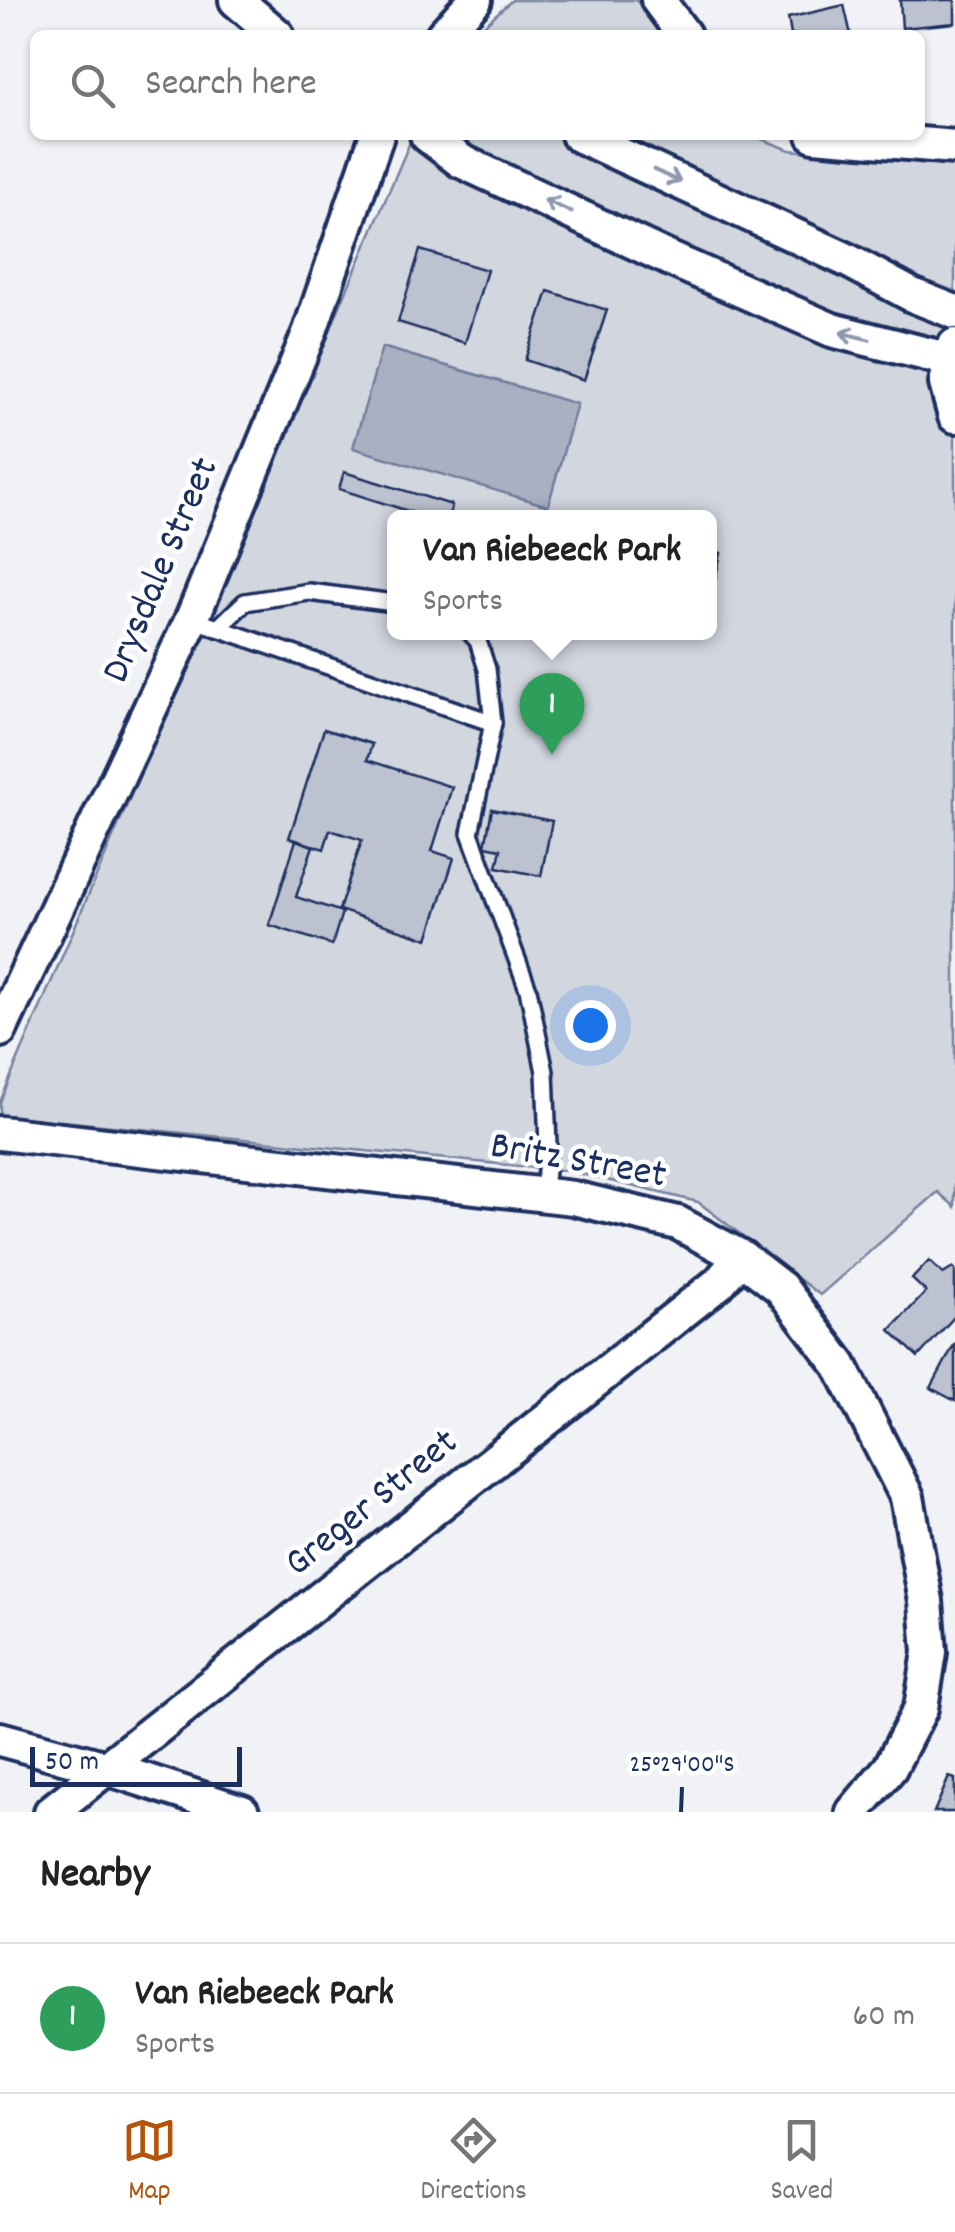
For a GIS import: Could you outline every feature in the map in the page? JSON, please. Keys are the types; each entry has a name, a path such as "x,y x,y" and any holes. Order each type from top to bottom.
{"street":[{"path":"236,0 271,30"},
{"path":"658,0 680,30"},
{"path":"447,30 467,3"},
{"name":"Drysdale Street","path":"0,1030 205,623 376,140"},
{"path":"434,140 461,160 832,330 952,352 946,383 955,416"},
{"path":"589,140 955,312"},
{"path":"873,140 955,147"},
{"name":"Britz Street","path":"0,1133 573,1198 678,1223 740,1257 781,1288 840,1365 907,1496 926,1600 930,1652 922,1708 890,1768 853,1812"},
{"name":"Greger Street","path":"52,1812 719,1284 740,1257"},
{"path":"0,1738 242,1812"}],"lane":[{"path":"205,623 245,602 310,592 387,602"},
{"path":"205,623 494,723"},
{"path":"478,640 487,668 494,723 470,833 532,1005 545,1072 548,1145 544,1195"}],"shaded area":[{"path":"512,0 636,0 662,30 479,30"},
{"path":"411,140 764,140 790,150 955,165 955,1207 938,1192 820,1295 698,1202 569,1171 0,1115 0,1102"}],"water":[{"path":"382,347 577,404 548,506 353,448"}],"building":[{"path":"900,0 955,0 955,23 902,28"},
{"path":"844,5 850,30 790,30 788,18"},
{"path":"420,250 487,270 465,343 398,322"},
{"path":"548,291 607,310 584,380 525,360"},
{"path":"344,472 452,505 450,510 405,510 339,489"},
{"path":"324,729 372,744 367,760 452,787 432,851 454,858 428,939 339,910 362,840 330,830 324,849 289,838"},
{"path":"492,809 552,821 541,876 497,867 501,849 485,846"},
{"path":"296,840 313,846 296,897 342,912 332,945 269,925"},
{"path":"929,1261 943,1274 955,1270 955,1316 918,1357 890,1330 926,1292 912,1279"},
{"path":"955,1343 955,1401 931,1388"},
{"path":"949,1777 955,1779 955,1812 934,1812"}],"place":[{"name":"Van Riebeeck Park","path":"552,755"}]}
